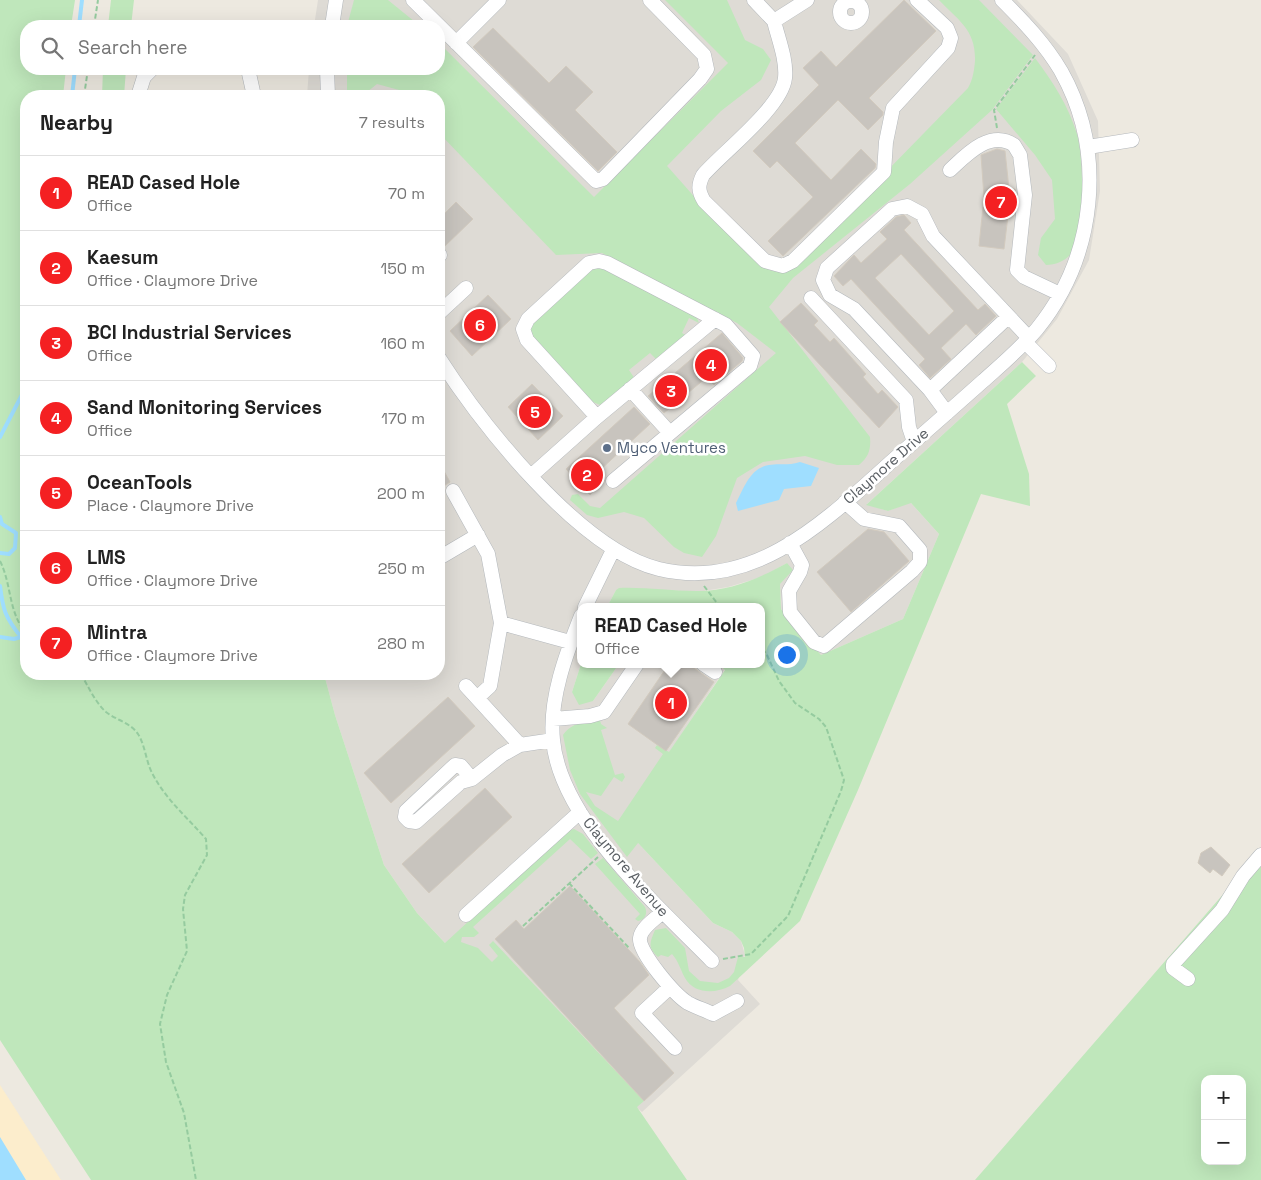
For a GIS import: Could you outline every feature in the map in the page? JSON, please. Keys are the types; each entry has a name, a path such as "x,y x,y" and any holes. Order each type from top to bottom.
{"street":[{"path":"333,20 336,0"},
{"path":"413,0 433,20"},
{"path":"456,43 499,0"},
{"path":"445,32 592,179 600,181 700,79 706,69 704,55 650,0"},
{"path":"754,0 774,21 785,63 785,78 780,94 766,112 703,174 699,183 699,193 704,201 765,261 783,266 793,261 884,172 886,142 893,108 948,48 951,38 947,28 917,0"},
{"path":"774,21 807,0"},
{"name":"Claymore Drive","path":"445,366 492,432 575,519 613,550 635,561 658,569 701,574 746,567 790,543 845,502 1027,340 1060,294 1078,255 1086,223 1090,185 1088,148 1080,116 1068,86 1045,47 1002,0"},
{"path":"140,90 146,75"},
{"path":"249,75 253,90"},
{"path":"327,75 328,90"},
{"path":"1088,148 1132,140"},
{"path":"950,170 977,145 999,141 1011,142 1017,148 1020,155 1025,203 1017,270 1024,277 1060,294"},
{"path":"947,413 930,390 854,309 830,295 822,280 827,268 892,209 907,206 922,214 932,236 1008,317 1049,366"},
{"path":"597,417 523,333 528,319 584,266 594,261 607,262 715,319 733,331 751,352 754,359 750,366 614,481"},
{"path":"445,307 466,288"},
{"path":"811,298 906,400 909,427 914,442"},
{"path":"930,390 1008,317"},
{"path":"532,475 597,417 715,319"},
{"path":"630,389 670,434"},
{"path":"453,490 488,554 501,623 490,686 477,698"},
{"path":"790,543 802,565 789,591 790,612 814,642 824,646 912,571 920,562 920,550 899,526 864,519 845,502"},
{"path":"445,555 478,536"},
{"path":"587,603 613,550"},
{"path":"501,623 570,642"},
{"name":"Claymore Avenue","path":"577,625 560,677 553,719 553,740 563,781 580,812 607,848 663,912 712,961"},
{"path":"553,719 590,716 604,712 633,668"},
{"path":"709,668 715,672"},
{"path":"466,686 520,744"},
{"path":"472,780 461,766 455,765 406,811 405,817 409,821 416,822 461,782 472,780 502,755 520,744 553,740"},
{"path":"466,915 580,812"},
{"path":"1188,978 1173,968 1173,964 1222,910 1243,876 1261,855"},
{"path":"663,912 646,928 640,939 643,952 669,988 688,1003 713,1014 737,1001"},
{"path":"669,988 642,1013 675,1048"}],"path":[{"path":"95,20 98,0"},
{"path":"999,141 994,110 1036,53 1045,47"},
{"path":"85,90 87,75"},
{"path":"0,561 8,583 12,611 20,624"},
{"path":"701,574 704,586 717,603"},
{"path":"712,961 751,954 788,916 844,780 826,727 819,719 795,703 765,654"},
{"path":"84,680 97,702 106,712 130,726 138,734 152,773 163,790 176,809 206,839 207,855 185,895 183,909 187,951 167,995 160,1024 166,1062 184,1113 196,1180"},
{"path":"524,926 607,848"},
{"path":"569,884 634,955"}],"shaded area":[{"path":"318,0 1017,0 1068,54 1098,121 1100,191 1089,260 1057,319 1022,362 867,504 888,511 910,502 939,534 903,619 821,655 781,609 780,584 787,563 762,577 728,587 698,592 626,588 616,590 609,603 577,603 577,668 580,668 572,692 593,701 616,668 725,669 669,753 638,843 713,923 732,932 741,941 745,955 738,980 760,1004 642,1112 508,992 448,946 417,913 384,865 335,715 326,680 445,680 445,90 307,90 309,75 445,75 445,20 315,20"}],"green space":[{"path":"0,0 75,0 72,20 20,20 20,75 65,75 64,90 20,90 20,680 326,680 335,715 384,865 417,913 445,943 565,832 574,829 583,834 598,853 591,859 570,839 473,927 479,933 474,937 462,937 461,942 478,948 492,962 498,956 489,945 493,941 644,1101 637,1107 687,1180 91,1180 0,1040"},
{"path":"111,0 134,0 132,20 109,20"},
{"path":"354,0 388,0 413,20 349,20"},
{"path":"665,0 727,0 745,40 763,49 771,60 761,80 721,111 667,166 750,256 763,266 773,271 779,271 795,265 968,88 973,75 975,61 973,41 965,27 939,0 979,0 1033,55 992,110 910,184 793,278 769,307 870,437 870,449 867,456 859,465 837,465 805,456 763,462 737,478 716,536 702,557 684,553 674,547 644,518 624,512 598,518 587,515 570,500 572,495 578,494 590,506 600,508 776,353 737,323 602,253 556,255 445,139 445,90 399,90 377,84 370,90 347,90 347,75 445,75 445,49 594,197 728,63"},
{"path":"1035,58 1065,104 1077,134 1081,160 1081,212 1076,242 1067,258 1050,265 1046,265 1038,255 1041,238 1055,219 1052,180 1035,155 996,109"},
{"path":"103,75 126,75 124,90 102,90"},
{"path":"599,265 696,316 699,323 689,318 682,333 687,336 657,360 650,353 629,370 635,379 600,405 593,402 532,337 530,326 587,270"},
{"path":"1022,362 1036,376 1007,404 1029,474 1030,506 981,494 858,790 800,921 730,986 712,991 699,990 685,978 672,954 668,957 661,955 658,957 652,950 651,941 655,930 666,928 685,948 689,971 700,981 718,983 729,978 734,972 738,957 745,957 741,941 732,932 713,923 638,843 627,857 580,794 570,770 563,735 570,727 589,721 600,720 601,724 607,728 601,730 615,775 623,773 625,777 622,782 614,777 601,796 586,792 595,806 618,821 663,754 655,748 657,745 669,752 725,670 723,668 765,668 765,603 609,603 619,588 708,591 732,587 755,579 787,563 793,570 780,584 781,609 821,655 903,619 939,534 911,503 888,511 866,505"},
{"path":"580,668 616,668 593,701 579,705 572,692"},
{"path":"1261,850 1261,1180 975,1180"},
{"path":"603,858 645,907 646,914 644,918 638,921 635,919 640,914 595,864"}],"sand":[{"path":"0,1085 61,1180 0,1180"}],"water":[{"path":"800,462 819,468 811,486 784,489 779,500 738,511 736,503 748,479 757,470 769,465"},
{"path":"0,1137 26,1180 0,1180"}],"building":[{"path":"904,0 936,31 869,98 883,112 883,115 868,130 838,100 795,143 831,180 861,149 876,164 875,168 783,256 768,241 813,197 777,161 770,168 753,151 819,85 803,68 821,51 836,67"},
{"path":"493,28 549,83 566,66 593,92 575,110 617,152 598,171 473,47"},
{"path":"997,149 1005,151 1009,189 1015,189 1016,195 1015,207 1009,207 1004,249 979,246 984,197 981,155"},
{"path":"456,202 473,219 445,246 445,213"},
{"path":"904,215 911,223 904,230 978,310 985,304 996,316 976,335 966,324 941,348 951,359 930,378 919,365 925,359 851,279 843,286 834,276 854,255 861,263 887,239 880,232 896,217","holes":["901,254 954,311 929,335 875,278"]},
{"path":"488,295 511,319 472,356 450,331"},
{"path":"801,303 818,321 814,325 830,342 834,338 866,374 863,377 878,394 882,390 898,407 879,428 780,322"},
{"path":"722,333 743,358 742,361 714,385 707,377 664,413 648,396"},
{"path":"532,384 563,416 538,440 508,407"},
{"path":"634,407 650,424 599,471 605,478 604,481 590,495 566,469"},
{"path":"445,473 450,482 445,485"},
{"path":"868,529 884,532 909,561 851,612 817,572"},
{"path":"666,668 694,668 714,682 666,751 628,724"},
{"path":"448,697 475,726 391,803 364,773"},
{"path":"485,788 512,817 429,893 402,864"},
{"path":"1211,847 1230,865 1222,876 1213,869 1210,873 1198,863 1201,853"},
{"path":"570,886 640,962 649,975 614,1008 674,1073 644,1101 495,939 516,920 524,929"}],"waterway":[{"path":"80,20 82,0"},
{"path":"73,90 74,75"},
{"path":"0,437 20,399"},
{"path":"0,517 2,524 16,533 15,548 9,554 0,553"},
{"path":"0,586 6,613 11,624 20,636"},
{"path":"0,637 14,639 20,637"}],"place":[{"name":"Mintra","path":"1001,202"},
{"name":"LMS","path":"480,325"},
{"name":"Sand Monitoring Services","path":"711,365"},
{"name":"BCI Industrial Services","path":"671,391"},
{"name":"OceanTools","path":"535,412"},
{"name":"Myco Ventures","path":"607,448"},
{"name":"Kaesum","path":"587,475"},
{"name":"READ Cased Hole","path":"671,703"}]}
